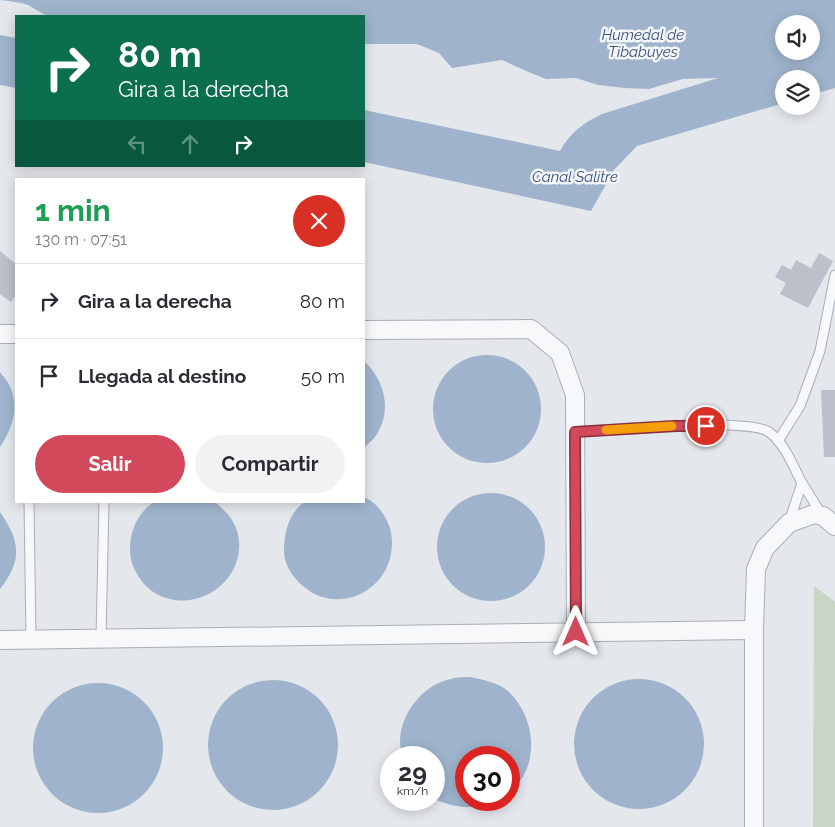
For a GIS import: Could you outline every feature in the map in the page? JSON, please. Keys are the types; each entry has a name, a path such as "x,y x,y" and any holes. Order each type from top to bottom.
{"street":[{"path":"365,330 531,329 560,353 575,394 576,632"},
{"path":"0,334 15,334"},
{"path":"754,827 754,630 756,569 765,548 789,523 814,514 829,521"},
{"path":"0,640 754,630"}],"lane":[{"path":"778,441 800,406 820,351 835,275"},
{"path":"575,432 676,426 736,426 767,431 778,441 802,483 829,521"},
{"path":"789,523 802,483"},
{"path":"29,503 31,639"},
{"path":"101,638 104,503"}],"green space":[{"path":"814,586 835,602 835,827 813,827"}],"water":[{"name":"Humedal de Tibabuyes","path":"0,0 835,0 835,88 820,92 820,70 775,70 775,106 637,146 614,170 591,211 365,162 365,110 560,151 578,129 602,114 718,78 683,79 649,89 598,85 576,78 546,79 502,60 452,68 439,53 417,44 365,44 365,15 47,15 28,5"},
{"path":"0,35 15,38 15,88 0,85"},
{"path":"487,355 508,359 525,371 537,388 541,409 537,430 525,447 508,459 487,463 466,459 449,447 437,430 433,409 437,388 449,371 466,359"},
{"path":"365,362 377,377 384,397 384,417 375,437 365,447"},
{"path":"0,372 10,387 14,412 11,426 0,447"},
{"path":"491,493 512,497 529,509 541,526 545,547 541,568 529,585 512,597 491,601 470,597 453,585 441,568 437,547 441,526 453,509 470,497"},
{"path":"365,497 377,507 385,516 390,527 391,552 386,570 375,584 361,594 345,599 327,598 310,592 295,578 287,566 284,551 286,530 295,511 304,503 365,503"},
{"path":"153,503 216,503 224,510 236,528 239,543 238,558 233,571 224,583 213,592 200,598 185,601 170,599 160,595 144,584 132,564 130,542 136,522"},
{"path":"0,512 12,532 16,550 13,569 0,589"},
{"path":"470,677 486,680 509,692 525,715 531,743 530,757 520,780 520,746 455,746 455,805 445,802 445,746 401,746 400,742 404,721 415,702 431,687 456,678"},
{"path":"639,679 652,680 664,684 685,698 699,719 703,731 703,757 699,769 685,790 664,804 652,808 639,809 626,808 614,804 593,790 579,769 575,757 574,744 575,731 579,719 593,698 614,684 626,680"},
{"path":"273,680 286,681 298,685 319,699 333,720 337,732 337,758 333,770 319,791 298,805 286,809 273,810 260,809 248,805 227,791 213,770 209,758 208,745 209,732 213,720 227,699 248,685 260,681"},
{"path":"98,683 111,684 123,688 144,702 158,723 162,735 162,761 158,773 144,794 123,808 111,812 98,813 85,812 73,808 52,794 38,773 34,761 33,748 34,735 38,723 52,702 73,688 85,684"}],"building":[{"path":"0,251 15,263 15,296 11,302 0,294"},
{"path":"819,253 833,261 808,308 780,294 786,283 775,277 782,265 791,270 796,260 811,268"},
{"path":"821,390 835,390 835,457 824,457"}],"slow traffic":[{"path":"606,430 672,426"}],"route":[{"path":"576,632 575,432 706,426"}],"water label":[{"name":"Canal Salitre","path":"575,177"}]}
